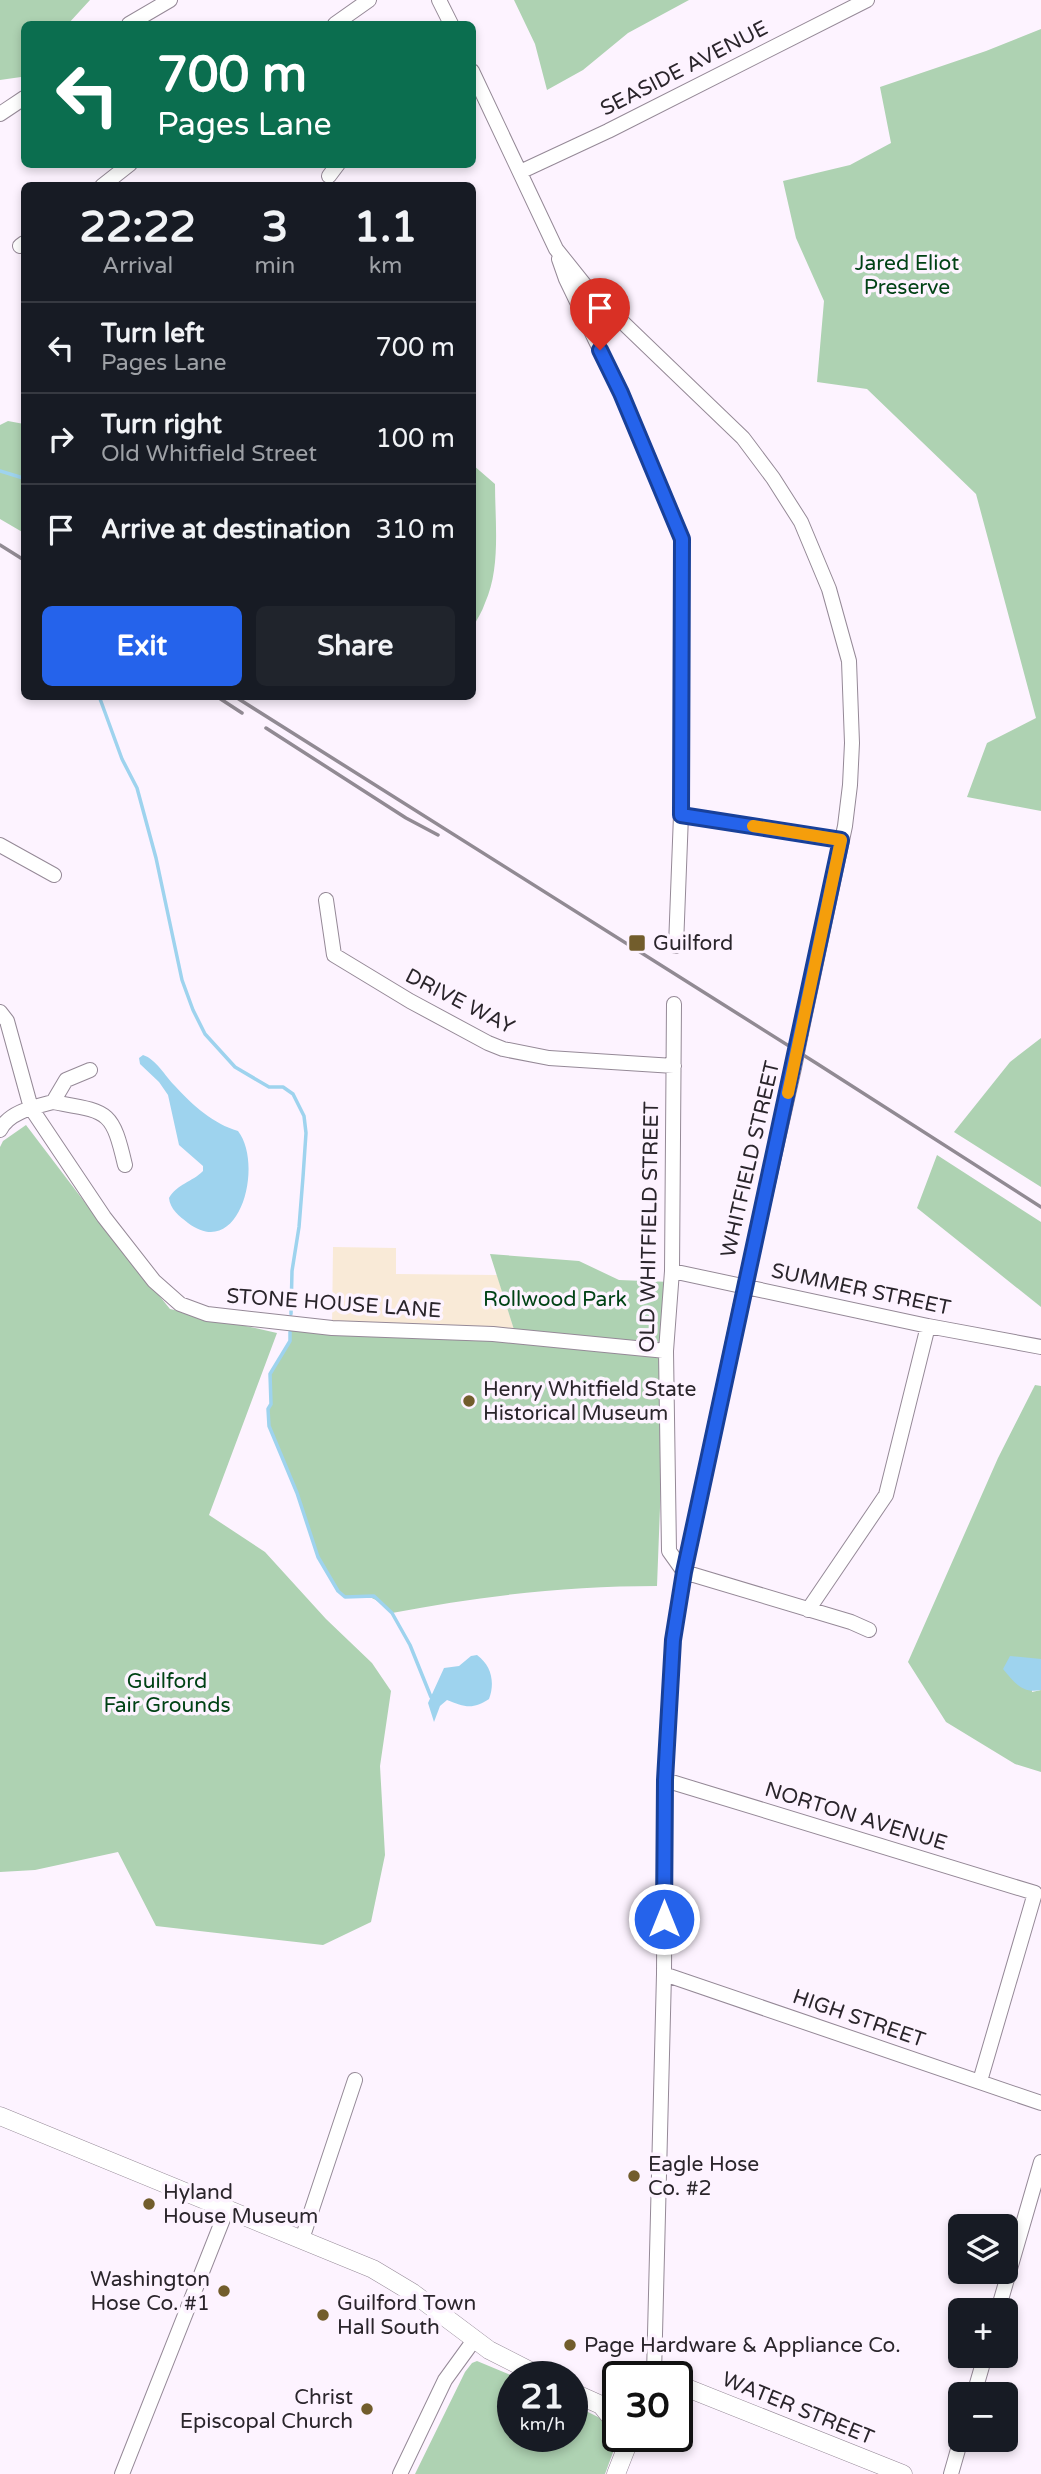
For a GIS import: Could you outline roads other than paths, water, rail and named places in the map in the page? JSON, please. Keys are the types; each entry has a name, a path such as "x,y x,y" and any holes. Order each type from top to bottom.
{"main road":[{"path":"0,2116 302,2239 391,2279 474,2340 512,2361"},
{"name":"WATER STREET","path":"693,2390 903,2474"},
{"path":"617,2474 625,2452"}],"street":[{"path":"134,21 170,0"},
{"path":"439,0 450,21"},
{"name":"SEASIDE AVENUE","path":"520,172 608,131 867,0"},
{"path":"338,21 359,3"},
{"name":"WHITFIELD STREET","path":"476,79 556,249 588,289 743,438 794,511 829,589 849,661 852,743 850,785 841,840 684,1572 673,1640 665,1780 664,1974 655,2361"},
{"path":"0,114 21,100"},
{"path":"107,182 126,168"},
{"path":"556,249 566,279 621,393 682,539 681,815 676,946"},
{"path":"589,328 609,309"},
{"path":"681,815 841,840"},
{"path":"0,845 54,875"},
{"name":"DRIVE WAY","path":"326,900 334,955 410,1001 488,1043 511,1051 549,1058 674,1066"},
{"name":"OLD WHITFIELD STREET","path":"674,1004 672,1271 666,1351 667,1539 668,1551 684,1572"},
{"name":"STONE HOUSE LANE","path":"0,1012 7,1021 31,1108 104,1217 154,1281 180,1304 207,1314 332,1328 493,1334 666,1351"},
{"path":"53,1102 66,1080 90,1070"},
{"path":"0,1130 5,1120 31,1108 53,1102 90,1109 111,1119 125,1165"},
{"name":"SUMMER STREET","path":"672,1271 928,1326 1041,1347"},
{"path":"808,1610 886,1495 928,1326"},
{"path":"684,1572 852,1622 869,1630"},
{"name":"NORTON AVENUE","path":"665,1780 1035,1893 980,2081"},
{"name":"HIGH STREET","path":"664,1974 1041,2103"},
{"path":"302,2239 355,2080"},
{"path":"1001,2298 1041,2162"},
{"path":"122,2474 227,2209"},
{"path":"400,2474 445,2380 474,2340"},
{"path":"951,2474 957,2452"}],"water":[{"path":"143,1055 156,1064 196,1107 220,1124 238,1131 245,1146 247,1185 242,1204 234,1220 221,1230 206,1232 188,1223 171,1206 169,1198 172,1193 203,1171 203,1166 179,1145 168,1095 140,1064 139,1058"},
{"path":"477,1655 486,1664 491,1675 489,1699 478,1705 468,1706 447,1700 440,1706 434,1722 428,1703 444,1668 459,1666 471,1656"},
{"path":"1010,1656 1041,1659 1041,1690 1024,1689 1011,1678 1003,1669"}],"waterway":[{"path":"0,471 21,477"},
{"path":"100,700 122,759 137,788 156,858 182,980 193,1010 205,1034 235,1067 269,1087 283,1087 293,1094 304,1116 306,1133 299,1227 292,1271 291,1314"},
{"path":"290,1332 290,1341 270,1374 269,1426 297,1493 318,1557 338,1591 345,1597 374,1596 392,1613 410,1645 431,1697"}],"railway":[{"path":"0,545 21,558"},
{"path":"222,700 242,713"},
{"path":"240,700 1041,1207"},
{"path":"266,728 406,818 438,835"}],"place":[{"name":"Guilford","path":"637,943"},
{"name":"Henry Whitfield State Historical Museum","path":"469,1401"},
{"name":"Eagle Hose Co. #2","path":"634,2176"},
{"name":"Hyland House Museum","path":"149,2204"},
{"name":"Washington Hose Co. #1","path":"224,2291"},
{"name":"Guilford Town Hall South","path":"323,2315"},
{"name":"Page Hardware & Appliance Co.","path":"570,2345"},
{"name":"Christ Episcopal Church","path":"367,2409"}],"park label":[{"name":"Jared Eliot Preserve","path":"907,275"},
{"name":"Rollwood Park","path":"555,1299"},
{"name":"Guilford Fair Grounds","path":"167,1693"}]}
